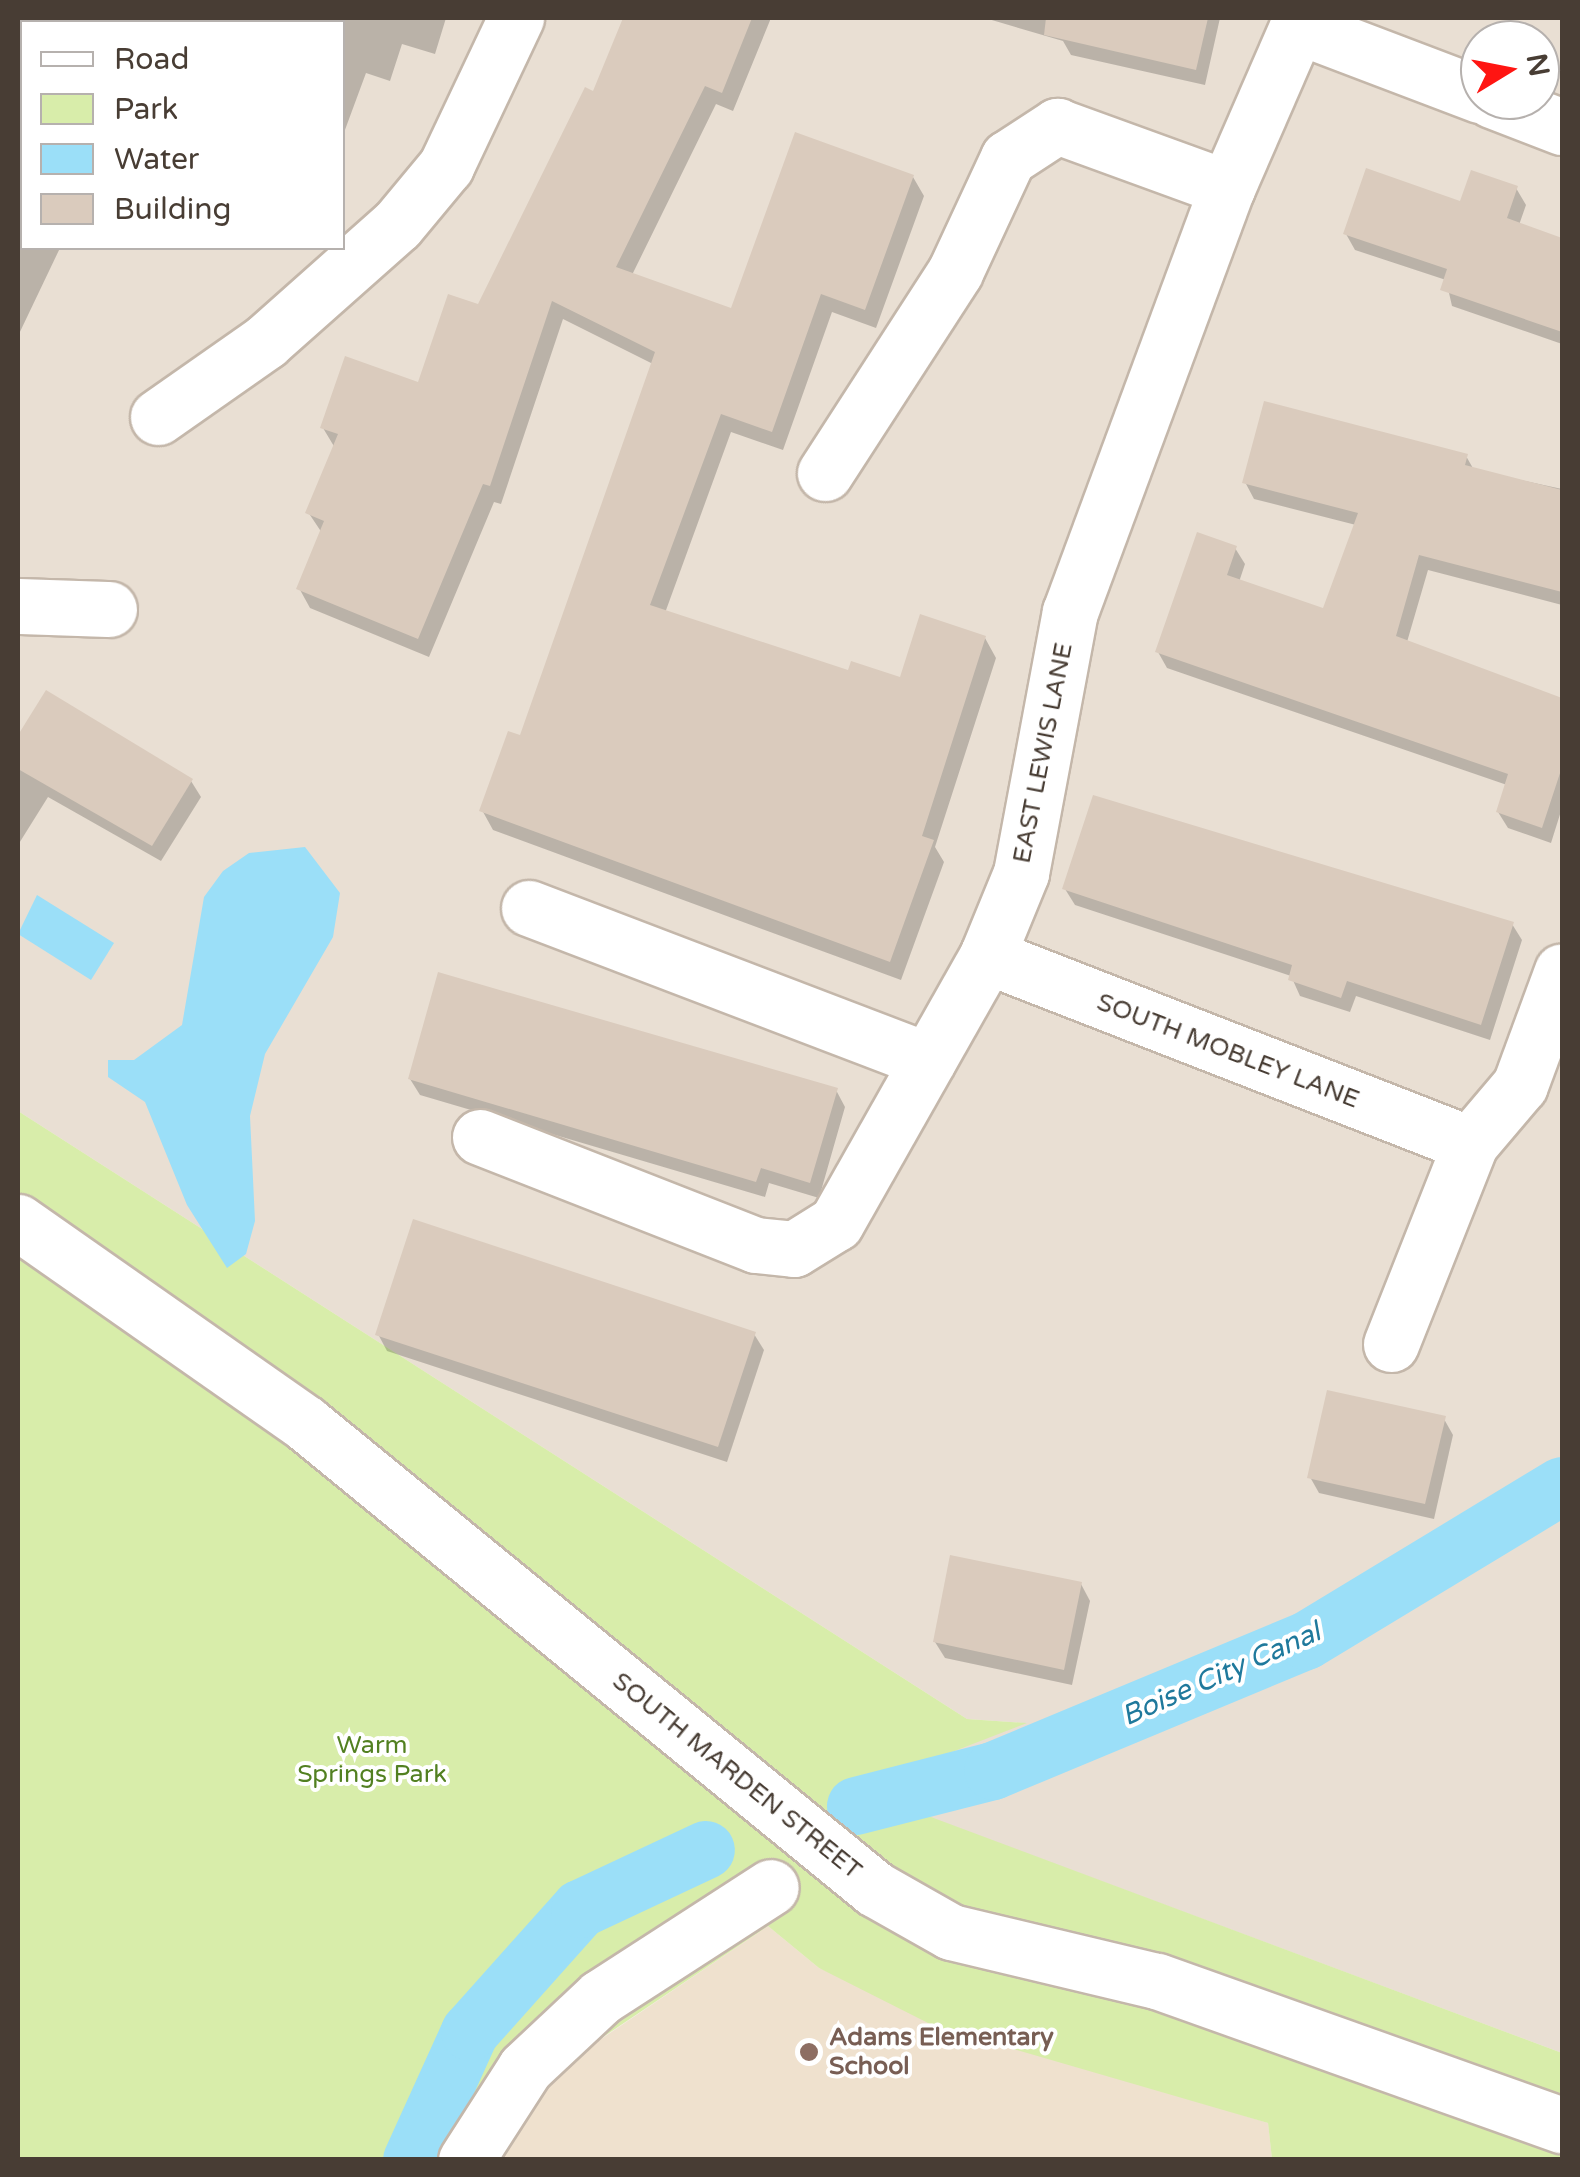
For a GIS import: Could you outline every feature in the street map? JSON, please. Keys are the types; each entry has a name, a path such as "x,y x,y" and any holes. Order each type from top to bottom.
{"street":[{"path":"158,417 265,342 397,224 446,166 516,18"},
{"path":"1300,22 1460,88"},
{"name":"EAST LEWIS LANE","path":"480,1138 756,1244 794,1249 836,1223 987,956 1021,873 1070,612 1227,188 1300,22"},
{"path":"825,472 956,272 1008,158 1057,126 1227,188"},
{"path":"18,606 109,610"},
{"path":"530,908 928,1060"},
{"name":"SOUTH MOBLEY LANE","path":"987,956 1470,1144"},
{"path":"1391,1344 1470,1144 1520,1084 1562,971"},
{"name":"SOUTH MARDEN STREET","path":"18,1222 305,1423 875,1889 950,1932 1157,1981 1562,2125"},
{"path":"466,2160 525,2068 601,1996 771,1887"}],"shaded area":[{"path":"18,18 1562,18 1562,2053 854,1789 1024,1723 967,1719 18,1111"},
{"name":"Adams Elementary School","path":"768,1926 819,1968 969,2030 1268,2123 1272,2159 502,2160 557,2069"}],"green space":[{"name":"Warm Springs Park","path":"18,1111 967,1719 1027,1723 856,1789 1562,2053 1562,2159 1272,2159 1268,2123 934,2026 819,1968 768,1926 557,2068 502,2159 18,2159"}],"water":[{"path":"305,847 340,893 333,937 265,1054 250,1116 255,1221 246,1254 227,1268 187,1205 145,1102 108,1077 108,1060 134,1060 182,1025 204,897 223,871 249,853"},
{"path":"37,895 114,943 91,980 18,934"}],"building":[{"path":"623,18 752,18 722,93 705,86 616,267 731,308 795,132 914,175 865,310 821,294 772,432 721,414 650,605 848,670 851,661 900,677 920,614 986,636 922,836 934,840 890,962 479,811 508,731 520,735 655,352 552,301 490,486 483,484 418,639 296,589 324,521 305,513 338,434 320,428 345,356 418,382 448,294 478,304 585,87 593,91"},
{"path":"1046,18 1208,18 1196,70 1044,35"},
{"path":"1366,168 1460,201 1471,170 1518,186 1507,218 1562,238 1562,332 1440,290 1447,269 1343,234"},
{"path":"1264,401 1468,454 1465,465 1562,490 1562,592 1419,555 1396,636 1562,698 1562,767 1542,828 1496,812 1508,774 1155,652 1197,532 1237,546 1227,575 1323,608 1358,513 1242,483"},
{"path":"46,690 193,779 152,846 18,769 18,735"},
{"path":"1093,795 1514,922 1481,1025 1347,981 1341,998 1288,980 1292,965 1062,889"},
{"path":"438,972 838,1088 810,1183 761,1168 756,1182 408,1079"},
{"path":"413,1219 756,1332 718,1447 375,1335"},
{"path":"1327,1390 1446,1416 1425,1504 1307,1478"},
{"path":"950,1555 1082,1582 1064,1670 933,1642"}],"waterway":[{"name":"Boise City Canal","path":"856,1806 993,1771 1306,1641 1562,1486"},
{"name":"Boise City Canal","path":"412,2160 470,2032 580,1909 706,1850"}],"place":[{"name":"Adams Elementary School","path":"809,2052"}]}
